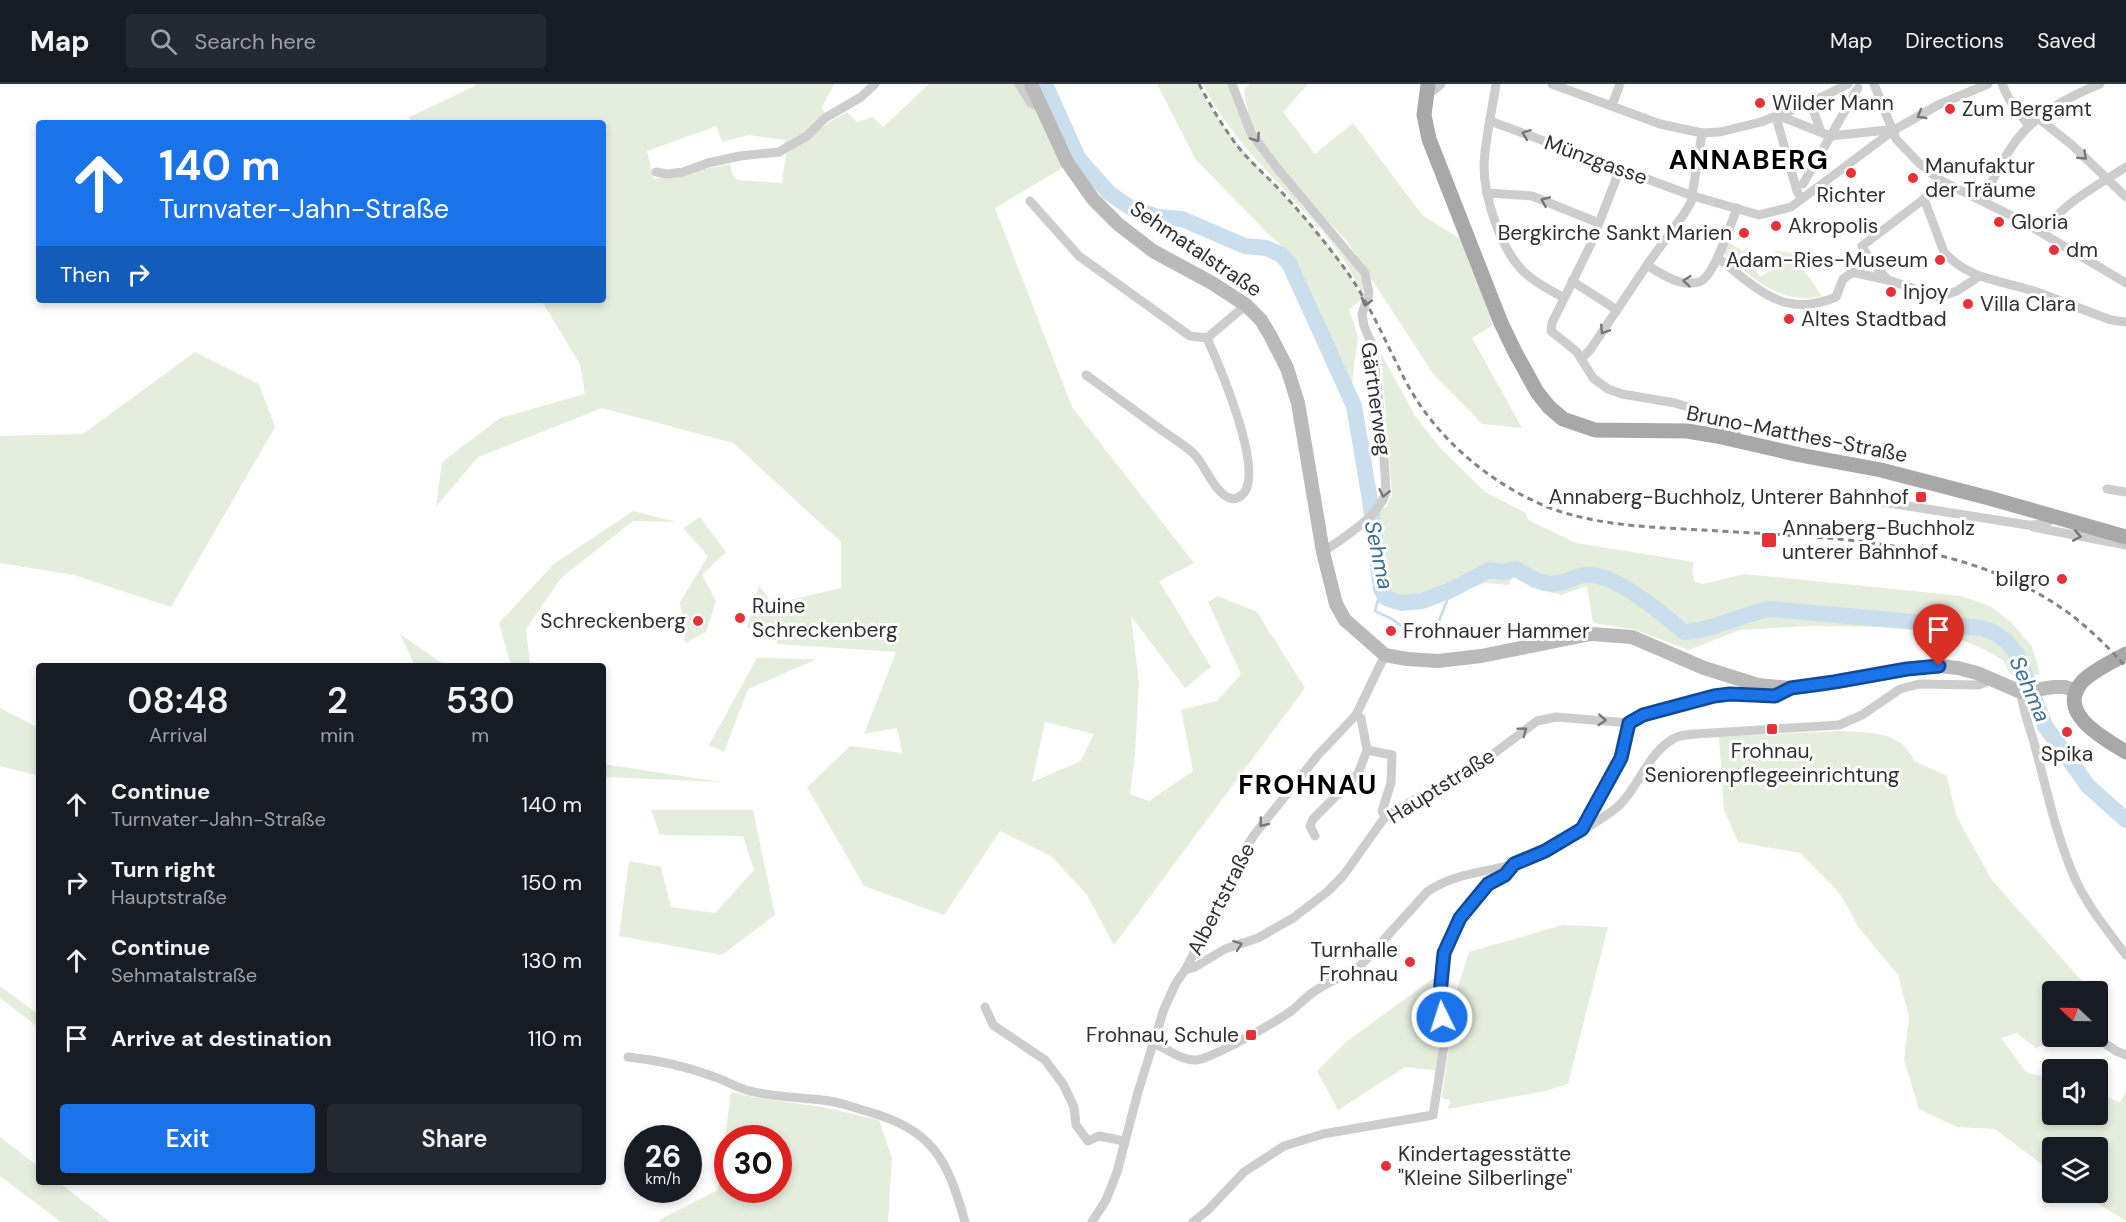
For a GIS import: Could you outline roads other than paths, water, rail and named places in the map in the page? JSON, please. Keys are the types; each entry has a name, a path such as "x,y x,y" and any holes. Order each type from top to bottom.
{"main road":[{"name":"Sehmatalstraße","path":"1031,84 1067,162 1093,199 1118,224 1153,250 1246,305 1261,320 1287,368 1298,403 1323,552 1336,604 1345,620 1385,655"},
{"name":"Bruno-Matthes-Straße","path":"1427,88 1424,103 1425,125 1501,323 1537,392 1549,407 1572,423 1595,430 1687,431 1739,440 1892,472 2126,537"},
{"path":"1385,655 1438,661 1481,656 1591,634 1632,637 1732,678 1758,685 1791,688 1939,666 1958,668 2024,692 2065,687 2078,691"},
{"path":"2126,654 2084,680 2078,691 2076,707 2083,722 2094,732 2126,752"}],"street":[{"path":"656,172 667,174 683,172 708,163 740,156 779,152 807,136 825,118 861,97 875,84"},
{"path":"1019,84 1031,104 1041,108"},
{"name":"Gärtnerweg","path":"1233,84 1251,133 1277,168 1365,273 1369,293 1362,314 1364,326 1373,347 1386,477 1384,500 1376,511 1361,524 1323,552"},
{"path":"1427,88 1434,90 1441,84"},
{"path":"1497,84 1484,164 1487,193 1493,215 1512,258 1523,271 1539,285 1563,297"},
{"path":"1552,84 1660,124 1702,133 1720,132 1781,118 1848,84"},
{"path":"1612,105 1620,84"},
{"path":"1874,84 1896,139 1940,180 2043,233 2126,283"},
{"name":"Münzgasse","path":"1491,121 1693,195 1759,215 1791,207 1891,130 1938,105 1988,84"},
{"path":"2002,84 2009,99 2029,126"},
{"path":"1983,201 2011,147 2029,126 2081,91 2100,84"},
{"path":"1808,179 1826,134 1858,88"},
{"path":"1812,107 1826,134"},
{"path":"1781,118 1826,134 1891,130"},
{"path":"1781,118 1797,191 1802,198"},
{"path":"2038,118 2072,145 2126,197"},
{"path":"1579,356 1590,350 1684,214 1693,195 1702,133"},
{"path":"2043,233 2064,209 2126,167"},
{"path":"1620,169 1590,246 1563,297 1551,331 1579,356 1593,378 1608,389 1695,409 1737,434 1739,440"},
{"path":"1888,280 1870,260 1862,246 1924,199 1940,180"},
{"path":"1487,193 1532,195 1599,223"},
{"path":"1924,199 1944,252 1949,258 1978,277 2024,288 2111,320 2126,322"},
{"path":"1030,201 1079,256 1190,336 1207,338 1246,305"},
{"path":"1647,265 1672,279 1699,282 1718,258 1737,208"},
{"path":"1718,258 1761,291 1781,302 1796,306 1821,303 1836,297 1843,279 1870,260"},
{"path":"1851,272 1888,280 1939,297 1957,291 1978,277"},
{"path":"1572,281 1617,310"},
{"path":"1086,375 1195,454 1217,488 1230,498 1236,499 1248,486 1249,473 1238,416 1226,380 1207,338"},
{"path":"2107,489 2126,492"},
{"path":"1857,498 2028,525 2126,545"},
{"path":"2028,525 2049,522 2055,517"},
{"name":"Albertstraße","path":"1185,970 1208,927 1240,857 1254,835 1318,755 1356,715 1385,655"},
{"path":"1153,1043 1188,1060 1206,1058 1291,1012 1312,993 1349,974 1361,965 1427,892 1439,884 1457,876 1514,864 1545,851 1622,804 1659,750 1674,738 1695,734 1839,725 1862,715 1900,689 1919,684 1978,685 1994,680"},
{"name":"Hauptstraße","path":"1185,970 1195,967 1226,949 1265,934 1302,912 1343,876 1385,817 1492,755 1538,721 1556,717 1629,723 1643,715 1705,698 1730,694 1775,696 1791,688"},
{"path":"2024,692 2023,709 2036,747 2058,834 2073,875 2084,896 2126,955"},
{"path":"1315,836 1310,826 1313,819 1358,774 1367,750 1360,718 1356,715"},
{"path":"1582,829 1621,758 1629,723"},
{"path":"1367,750 1392,755 1391,783 1382,811 1385,817"},
{"path":"1193,1222 1208,1210 1244,1172 1284,1146 1323,1134 1433,1115 1445,1040 1440,994 1444,953 1460,918 1488,884 1505,875 1514,864"},
{"path":"1092,1222 1112,1188 1153,1043 1172,992 1185,970"},
{"path":"985,1008 993,1025 1045,1060 1063,1084 1074,1107 1076,1125 1088,1141 1099,1136 1124,1141"},
{"path":"2108,1046 2126,1055"},
{"path":"628,1057 669,1064 711,1076 747,1090 770,1095 825,1100 886,1117 914,1130 934,1147 956,1190 965,1222"}],"waterway":[{"name":"Sehma","path":"1045,84 1078,158 1109,193 1131,208 1158,217 1182,219 1245,246 1266,248 1280,254 1289,263 1354,406 1370,500 1381,589 1386,598 1401,603 1422,601 1451,590 1489,570 1503,572 1516,569 1533,579 1551,584 1585,575 1610,580 1638,596 1684,632 1695,631 1770,609 1982,628 2006,641 2017,654 2045,726 2088,786 2126,820"},
{"path":"1381,589 1375,611 1392,619 1407,630 1436,629 1451,590"}],"railway":[{"path":"1199,84 1237,146 1301,214 1354,282 1404,378 1430,419 1463,454 1502,483 1545,506 1603,522 1845,540 1893,546 1940,556 1986,570 2029,589 2078,620 2100,639 2126,667"}],"place":[{"name":"Wilder Mann","path":"1760,103"},
{"name":"Zum Bergamt","path":"1950,109"},
{"name":"Richter","path":"1851,173"},
{"name":"Manufaktur der Träume","path":"1913,178"},
{"name":"Gloria","path":"1999,222"},
{"name":"Akropolis","path":"1776,226"},
{"name":"Bergkirche Sankt Marien","path":"1744,233"},
{"name":"dm","path":"2054,250"},
{"name":"Adam-Ries-Museum","path":"1940,260"},
{"name":"Injoy","path":"1891,292"},
{"name":"Villa Clara","path":"1968,304"},
{"name":"Altes Stadtbad","path":"1789,319"},
{"name":"Annaberg-Buchholz, Unterer Bahnhof","path":"1921,497"},
{"name":"Annaberg-Buchholz unterer Bahnhof","path":"1769,540"},
{"name":"bilgro","path":"2062,579"},
{"name":"Ruine Schreckenberg","path":"740,618"},
{"name":"Schreckenberg","path":"698,621"},
{"name":"Frohnauer Hammer","path":"1391,631"},
{"name":"Frohnau, Seniorenpflegeeinrichtung","path":"1772,729"},
{"name":"Spika","path":"2067,732"},
{"name":"Turnhalle Frohnau","path":"1410,962"},
{"name":"Frohnau, Schule","path":"1251,1035"},
{"name":"Kindertagesstätte \"Kleine Silberlinge\"","path":"1386,1166"}],"district":[{"name":"ANNABERG","path":"1749,159"},
{"name":"FROHNAU","path":"1308,784"}]}
